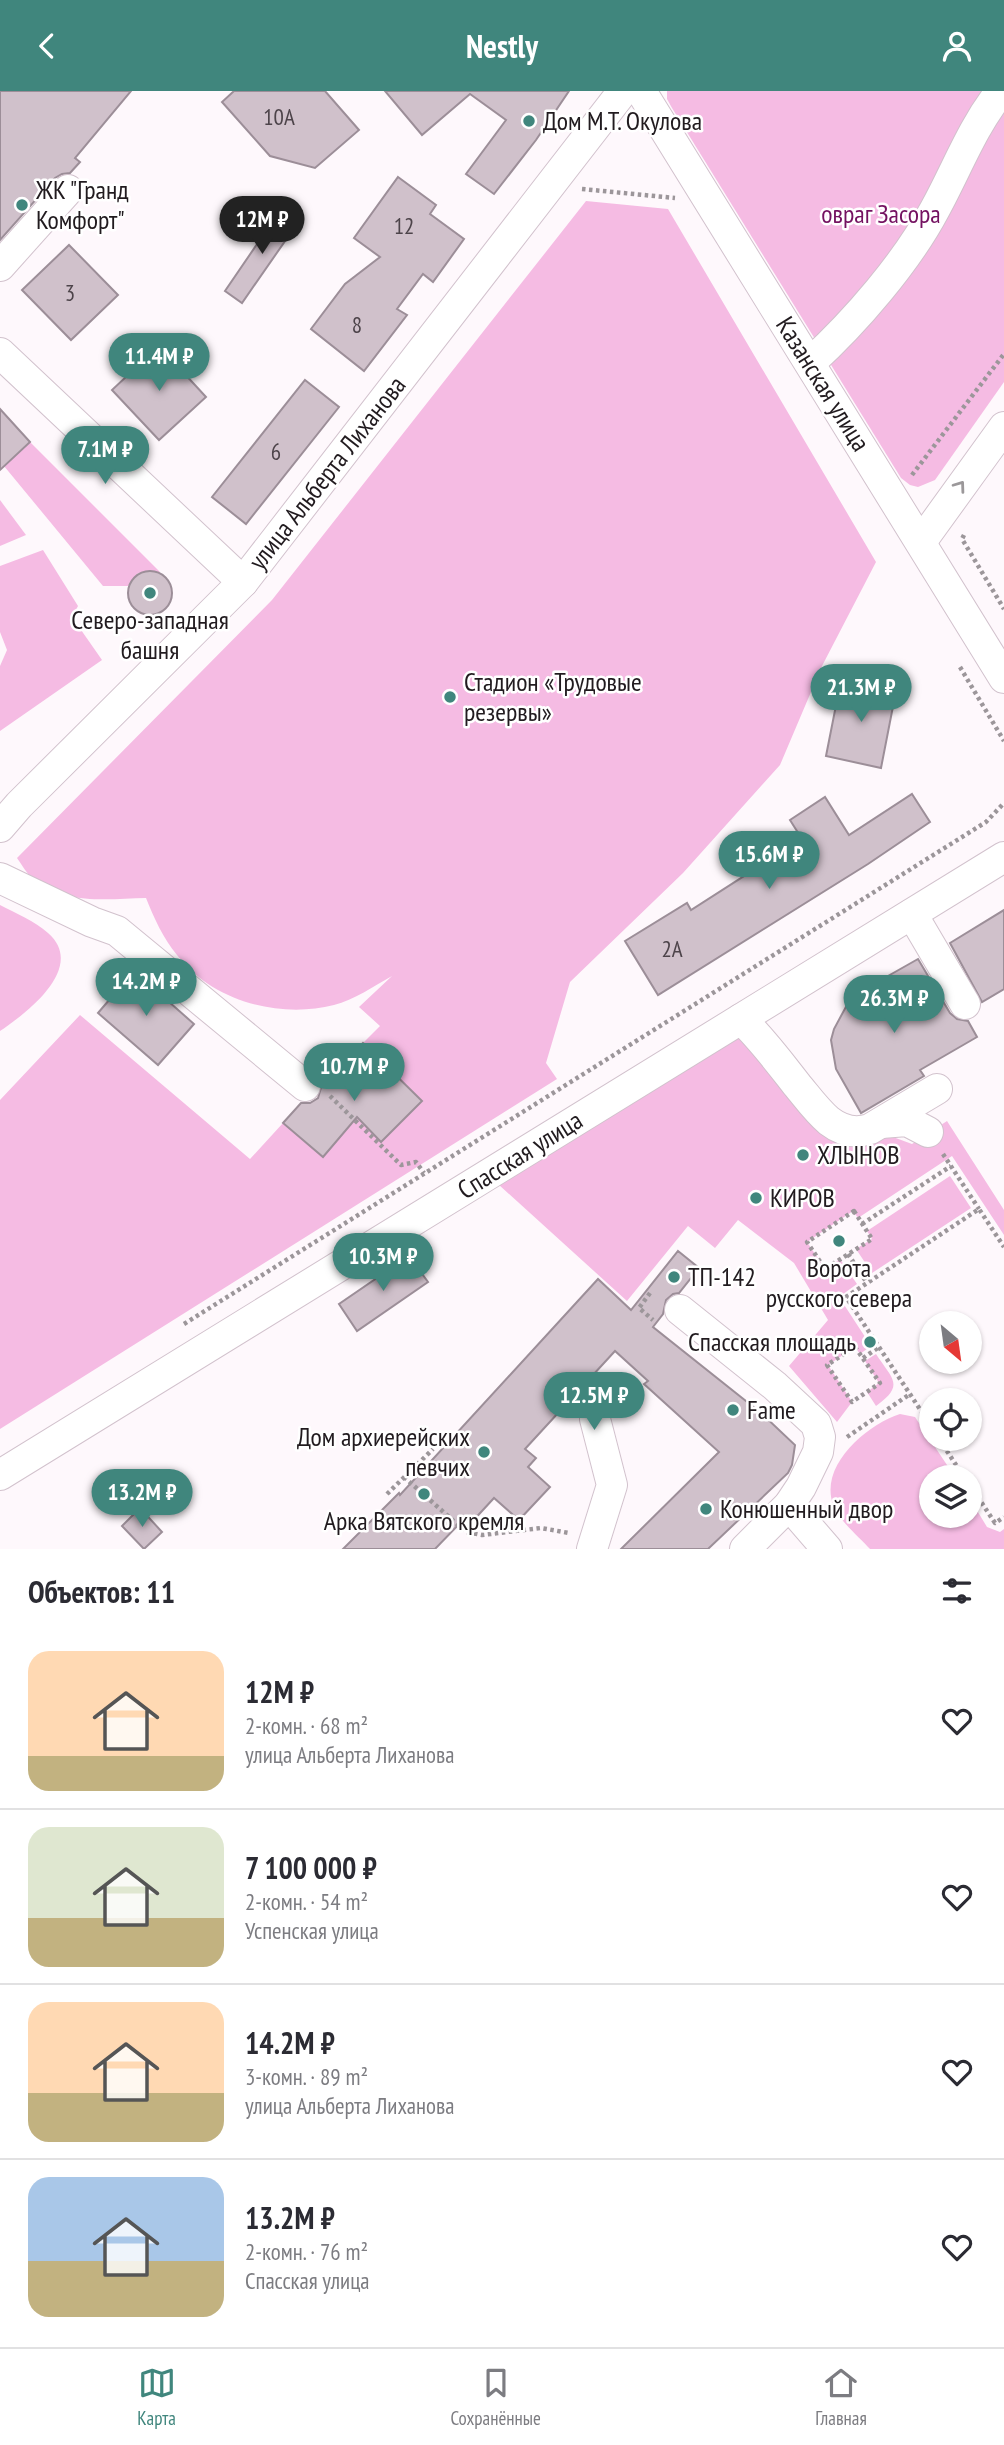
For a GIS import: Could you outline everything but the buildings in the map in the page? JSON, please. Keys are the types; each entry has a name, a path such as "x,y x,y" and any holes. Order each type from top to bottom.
{"street":[{"name":"улица Альберта Лиханова","path":"6,810 243,582 623,91"},
{"name":"Казанская улица","path":"641,91 1004,678"},
{"path":"810,363 853,320 913,243 934,211 972,134 1001,91"},
{"path":"0,266 68,190"},
{"path":"0,353 243,582"},
{"path":"921,542 1004,426"},
{"name":"Спасская улица","path":"0,1475 1004,857"},
{"path":"0,878 92,922 117,931 305,1086"},
{"path":"912,914 965,1004"},
{"path":"741,1019 817,1109 830,1121 850,1131 860,1132 881,1123 937,1089"},
{"path":"881,1123 907,1121 928,1132"},
{"path":"680,1310 806,1413 816,1425 820,1437 815,1458 789,1505 745,1549"},
{"path":"583,1543 612,1485 595,1419"},
{"path":"789,1505 827,1549"}],"path":[{"path":"583,180 577,189 680,198 674,188"},
{"path":"912,476 1004,354"},
{"path":"969,550 1004,610"},
{"path":"955,658 1004,741"},
{"path":"177,1329 986,822 1004,803"},
{"path":"305,1086 320,1086 401,1165 416,1162 424,1173"},
{"path":"946,1160 1004,1247"},
{"path":"862,1224 951,1166"},
{"path":"919,1408 846,1297 979,1209"},
{"path":"854,1211 872,1238 848,1254 825,1269 807,1243 854,1211"},
{"path":"848,1254 867,1283"},
{"path":"855,1347 863,1358 880,1383 852,1402 827,1365 855,1347"},
{"path":"863,1358 879,1347"},
{"path":"815,1458 910,1394"},
{"path":"387,1495 433,1449"},
{"path":"404,1477 466,1532 482,1535 541,1528 567,1531 583,1543"},
{"path":"982,1503 995,1523 1004,1517"}],"green space":[{"name":"овраг Засора","path":"667,91 1004,91 1004,382 935,480 918,487 901,478 672,108 667,99"},
{"path":"586,201 668,209 876,562 822,666 780,765 683,873 570,982 546,1063 557,1079 0,1429 0,1100 80,1015 250,1159 283,1123 323,1157 357,1118 381,1142 422,1101 363,1043 380,1026 359,1007 392,976 341,1003 313,1009 291,1010 248,1003 228,995 192,971 167,942 146,898 87,899 59,893 34,880 17,858 272,600"},
{"path":"30,442 160,572 138,573 128,586 103,586 4,466"},
{"path":"0,500 26,535 0,546"},
{"path":"43,550 78,606 72,617 102,660 0,731 0,666 7,650 0,632 0,566"},
{"path":"0,905 48,933 58,946 61,960 49,988 24,1013 0,1031"},
{"path":"743,1038 819,1124 876,1138 893,1137 912,1144 947,1121 1004,1210 1004,1235 952,1156 858,1218 853,1211 807,1242 825,1269 840,1259 857,1284 839,1297 871,1346 860,1354 855,1347 828,1365 852,1402 837,1422 789,1366 828,1320 794,1263 738,1220 715,1248 688,1226 627,1301 498,1184 731,1039"},
{"path":"950,1176 971,1208 872,1273 856,1249 872,1239 867,1231"},
{"path":"876,1354 891,1376 893,1387 891,1393 876,1406 867,1392 879,1383 865,1361"},
{"path":"900,1414 915,1417 919,1423 919,1451 938,1451 947,1465 919,1465 919,1528 982,1528 982,1519 987,1527 1000,1532 1004,1529 1004,1549 870,1549 850,1529 834,1507 832,1477 848,1450 873,1428"}],"place":[{"name":"Дом М.Т. Окулова","path":"529,121"},
{"name":"ЖК \"Гранд Комфорт\"","path":"22,205"},
{"name":"Северо-западная башня","path":"150,593"},
{"name":"Стадион «Трудовые резервы»","path":"450,697"},
{"name":"ХЛЫНОВ","path":"803,1155"},
{"name":"КИРОВ","path":"756,1198"},
{"name":"Ворота русского севера","path":"839,1241"},
{"name":"ТП-142","path":"674,1277"},
{"name":"Спасская площадь","path":"870,1342"},
{"name":"Fame","path":"733,1410"},
{"name":"Дом архиерейских певчих","path":"484,1452"},
{"name":"Арка Вятского кремля","path":"424,1494"},
{"name":"Конюшенный двор","path":"706,1509"}]}
